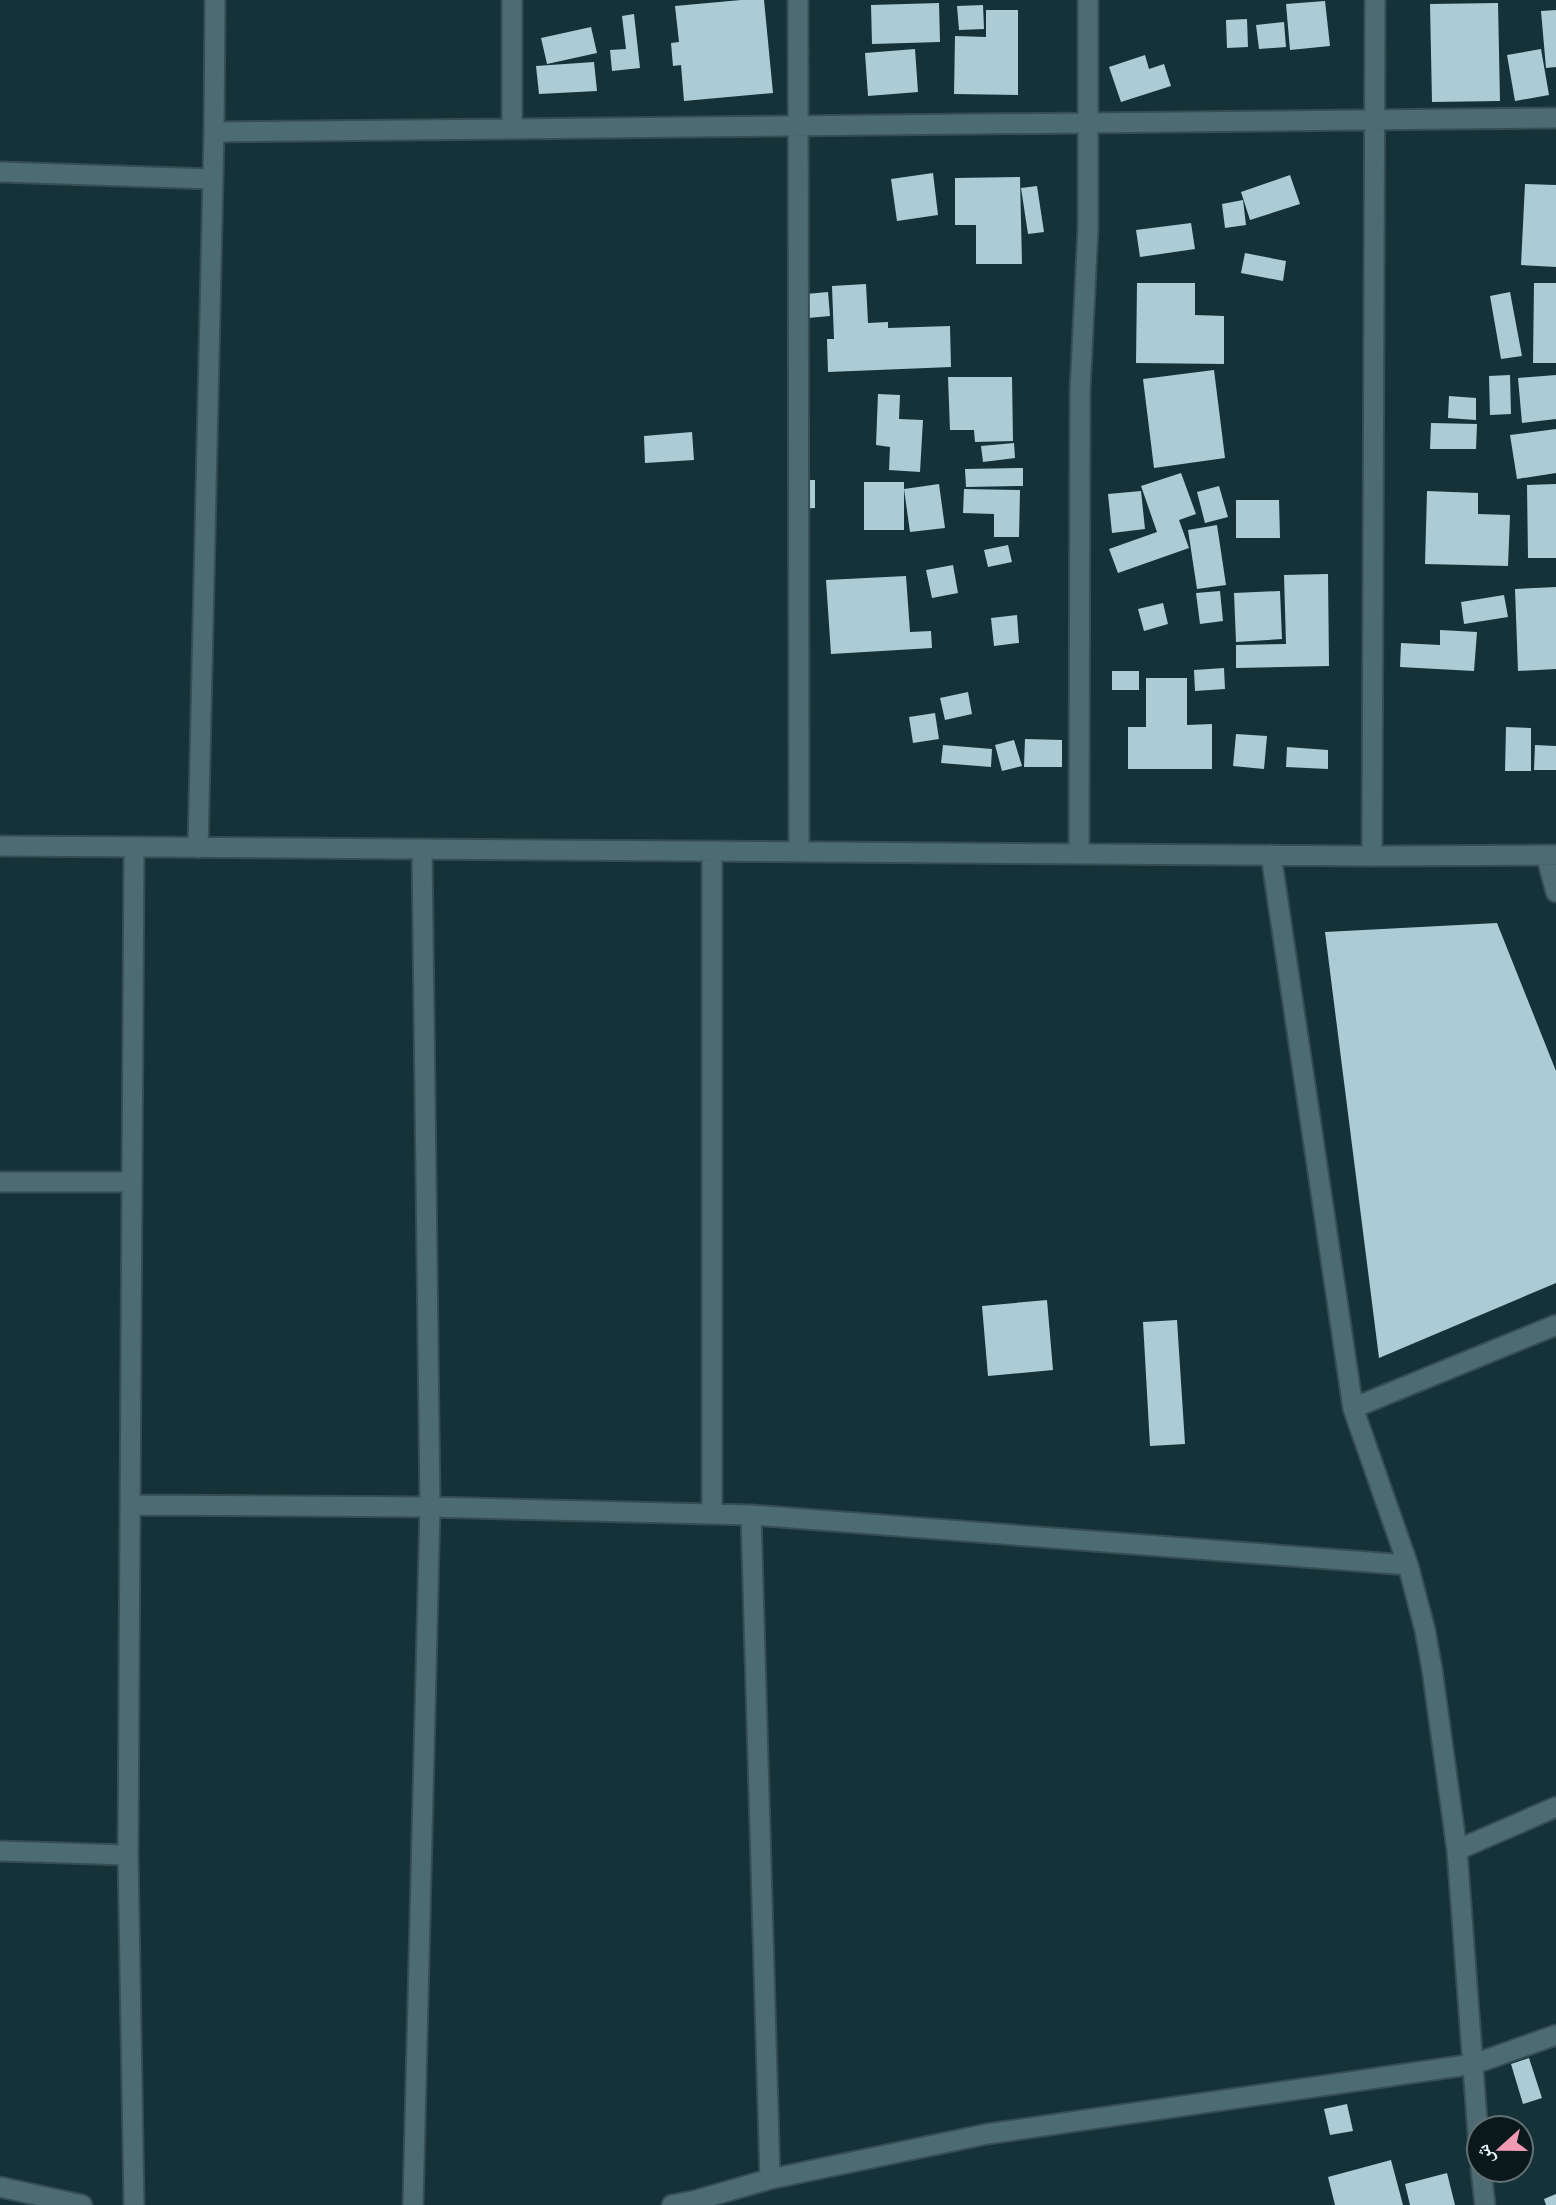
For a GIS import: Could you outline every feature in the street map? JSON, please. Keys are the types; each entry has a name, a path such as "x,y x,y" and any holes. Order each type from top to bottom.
{"street":[{"path":"198,848 215,0"},
{"path":"512,0 512,128"},
{"path":"798,0 799,852"},
{"path":"1079,854 1080,391 1088,228 1088,0"},
{"path":"1372,856 1375,0"},
{"path":"214,132 1556,118"},
{"path":"0,172 212,179"},
{"path":"0,846 1551,855 1556,892"},
{"path":"134,847 128,1855 134,2205"},
{"path":"413,2205 430,1507 422,849"},
{"path":"712,851 712,1514"},
{"path":"1271,855 1353,1408 1408,1565 1427,1643 1457,1850 1477,2114"},
{"path":"0,1182 131,1182"},
{"path":"1353,1408 1556,1325"},
{"path":"130,1505 430,1507 751,1515 1408,1565"},
{"path":"751,1515 769,2179"},
{"path":"1457,1850 1556,1807"},
{"path":"0,1850 128,1855"},
{"path":"672,2205 698,2202 769,2179 988,2134 1474,2064 1556,2035"},
{"path":"1483,2184 1485,2205"},
{"path":"0,2187 82,2205"}],"building":[{"path":"764,0 773,93 684,101 681,65 673,66 671,43 679,42 675,6"},
{"path":"1325,1 1330,46 1290,50 1286,4"},
{"path":"939,3 940,42 872,44 871,5"},
{"path":"1498,3 1500,101 1432,102 1430,4"},
{"path":"983,5 984,29 959,30 957,6"},
{"path":"986,10 1018,10 1018,95 954,94 955,36 986,37"},
{"path":"1556,10 1556,67 1546,68 1541,11"},
{"path":"634,14 640,68 612,71 610,50 626,49 622,16"},
{"path":"1247,19 1248,47 1227,48 1226,20"},
{"path":"1284,22 1286,47 1259,49 1256,25"},
{"path":"591,27 597,53 547,64 541,38"},
{"path":"915,49 918,92 868,96 865,53"},
{"path":"1541,49 1549,95 1515,101 1507,55"},
{"path":"1145,55 1149,69 1164,64 1171,86 1121,102 1109,67"},
{"path":"594,62 597,91 539,94 536,66"},
{"path":"933,173 938,215 897,221 891,179"},
{"path":"1290,175 1300,204 1250,220 1241,192"},
{"path":"1020,177 1022,264 976,264 976,225 955,225 955,178"},
{"path":"1525,184 1556,185 1556,267 1521,265"},
{"path":"1037,186 1044,232 1028,234 1021,188"},
{"path":"1243,200 1246,225 1225,228 1222,204"},
{"path":"1191,223 1195,249 1140,257 1136,230"},
{"path":"1245,253 1286,261 1283,281 1241,273"},
{"path":"1137,283 1195,283 1195,315 1224,316 1224,364 1136,363"},
{"path":"1534,283 1556,283 1556,363 1533,363"},
{"path":"866,284 868,323 888,322 888,328 950,326 951,367 828,372 827,339 834,339 832,286"},
{"path":"828,292 830,316 808,318 806,294"},
{"path":"1510,292 1522,356 1501,359 1490,296"},
{"path":"1214,370 1225,458 1154,468 1143,379"},
{"path":"1510,375 1511,414 1490,415 1489,376"},
{"path":"1556,375 1556,419 1522,423 1518,378"},
{"path":"948,377 1012,377 1013,441 975,442 974,430 950,430"},
{"path":"878,394 900,395 899,419 923,420 920,472 889,470 890,447 876,445"},
{"path":"1449,396 1476,398 1476,420 1448,418"},
{"path":"1431,423 1477,424 1476,449 1430,449"},
{"path":"1556,429 1556,473 1517,479 1510,435"},
{"path":"692,432 694,460 645,463 644,436"},
{"path":"1014,443 1015,458 983,462 981,446"},
{"path":"1023,468 1023,486 966,487 965,469"},
{"path":"1181,473 1196,514 1179,520 1189,548 1118,573 1109,549 1157,532 1141,486"},
{"path":"794,480 815,480 815,508 794,509"},
{"path":"864,482 904,482 904,530 864,530"},
{"path":"939,484 945,528 910,532 904,489"},
{"path":"1556,484 1556,558 1528,558 1527,485"},
{"path":"1219,486 1228,517 1205,523 1197,492"},
{"path":"964,489 1020,490 1019,537 994,537 994,514 963,513"},
{"path":"1141,491 1145,529 1112,533 1108,494"},
{"path":"1427,491 1478,493 1478,514 1510,515 1508,566 1425,564"},
{"path":"1236,500 1279,500 1280,538 1236,538"},
{"path":"1217,525 1226,585 1197,589 1188,530"},
{"path":"1008,545 1012,562 988,567 984,550"},
{"path":"953,565 958,593 932,598 926,570"},
{"path":"1328,574 1329,666 1236,668 1236,645 1286,644 1284,575"},
{"path":"906,576 910,632 931,631 932,648 831,654 826,580"},
{"path":"1556,587 1556,669 1518,671 1515,589"},
{"path":"1220,591 1223,621 1200,624 1196,593"},
{"path":"1280,591 1282,639 1236,642 1234,593"},
{"path":"1504,595 1508,617 1464,624 1461,602"},
{"path":"1163,603 1168,624 1144,631 1138,609"},
{"path":"1017,615 1019,643 994,646 991,618"},
{"path":"1440,630 1477,632 1474,671 1400,667 1401,643 1440,645"},
{"path":"1224,668 1225,689 1195,691 1194,670"},
{"path":"1112,671 1139,671 1139,690 1112,690"},
{"path":"1146,678 1187,678 1187,725 1212,724 1212,769 1128,769 1128,727 1146,727"},
{"path":"968,692 972,714 945,720 940,698"},
{"path":"935,713 939,739 913,743 909,717"},
{"path":"1506,727 1531,728 1531,771 1505,771"},
{"path":"1236,734 1267,736 1264,769 1233,766"},
{"path":"1025,739 1062,740 1062,767 1024,767"},
{"path":"1014,740 1022,766 1002,771 995,745"},
{"path":"943,745 992,749 991,767 941,763"},
{"path":"1535,745 1556,746 1556,770 1534,770"},
{"path":"1287,747 1328,750 1328,769 1286,767"},
{"path":"1497,923 1556,1071 1556,1283 1379,1358 1325,932"},
{"path":"1047,1300 1053,1370 988,1376 982,1306"},
{"path":"1177,1320 1185,1444 1150,1446 1143,1322"},
{"path":"1529,2058 1542,2098 1523,2104 1511,2064"},
{"path":"1347,2104 1353,2131 1330,2135 1324,2109"},
{"path":"1391,2160 1403,2205 1335,2205 1328,2177"},
{"path":"1447,2173 1455,2205 1410,2205 1405,2184"},
{"path":"1556,2194 1556,2205 1546,2205 1544,2199"}]}
